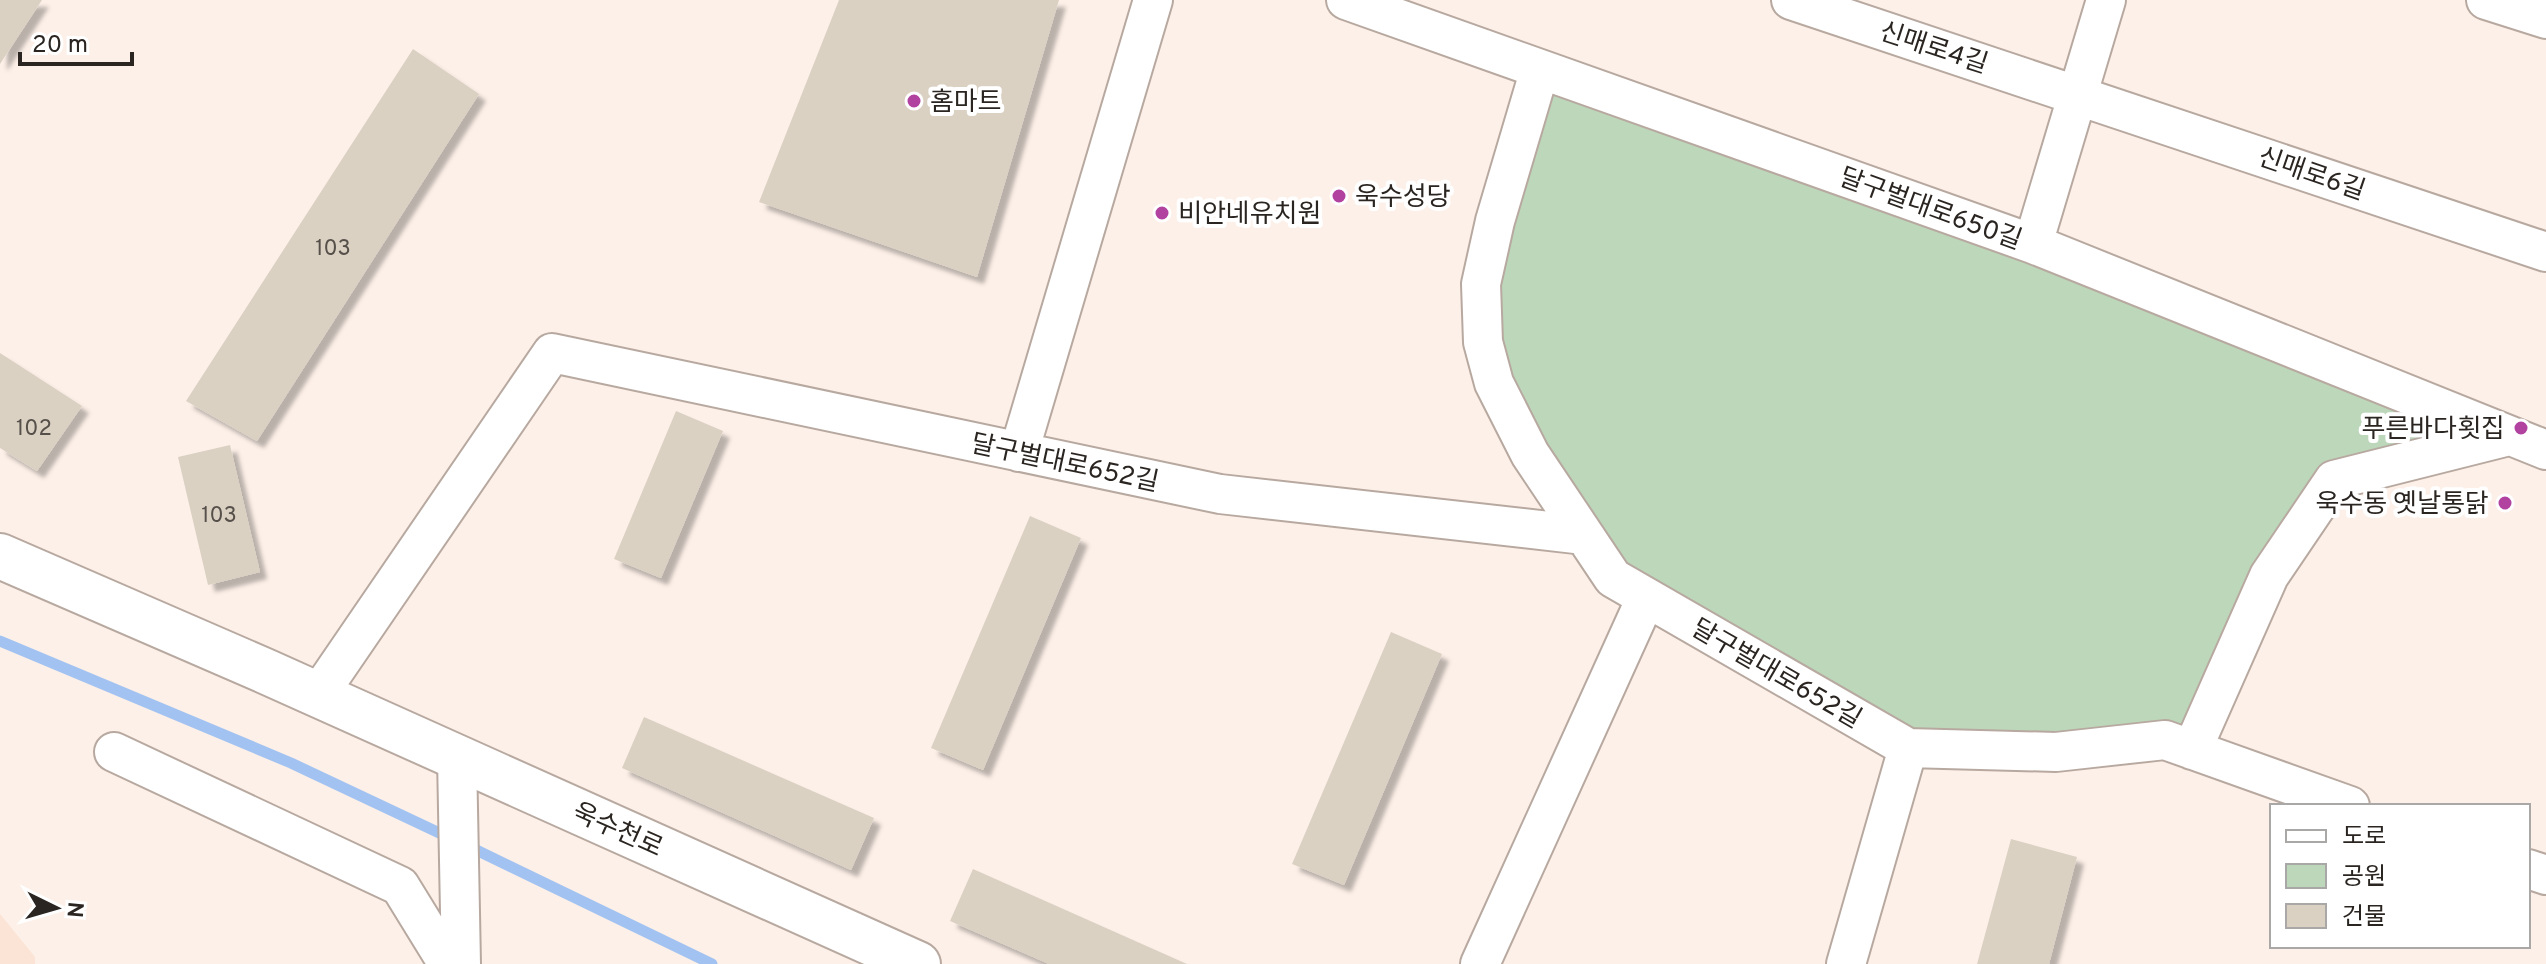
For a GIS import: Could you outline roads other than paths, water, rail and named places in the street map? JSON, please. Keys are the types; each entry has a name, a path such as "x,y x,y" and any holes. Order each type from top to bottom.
{"main road":[{"name":"욱수천로","path":"0,556 918,964"}],"street":[{"path":"1019,452 1153,0"},
{"name":"달구벌대로650길","path":"1348,0 2033,244 2546,450"},
{"name":"신매로4길","path":"1791,0 2078,94"},
{"path":"2033,244 2106,0"},
{"path":"2486,0 2546,19"},
{"name":"달구벌대로652길","path":"1540,69 1495,221 1481,284 1483,342 1494,383 1530,454 1613,578 1908,748 2056,752 2165,740 2344,804"},
{"name":"신매로6길","path":"2078,94 2546,252"},
{"name":"달구벌대로652길","path":"318,695 552,353 1220,494 1584,535"},
{"path":"2192,750 2269,576 2334,480 2509,436"},
{"path":"1480,964 1646,598"},
{"path":"1846,964 1908,748"},
{"path":"114,752 400,886 448,964"},
{"path":"457,757 461,964"}],"waterway":[{"path":"0,641 291,763 450,838"},
{"path":"466,845 712,964"}],"place":[{"name":"홈마트","path":"914,101"},
{"name":"욱수성당","path":"1339,196"},
{"name":"비안네유치원","path":"1162,213"},
{"name":"푸른바다횟집","path":"2521,428"},
{"name":"욱수동 옛날통닭","path":"2505,503"}]}
